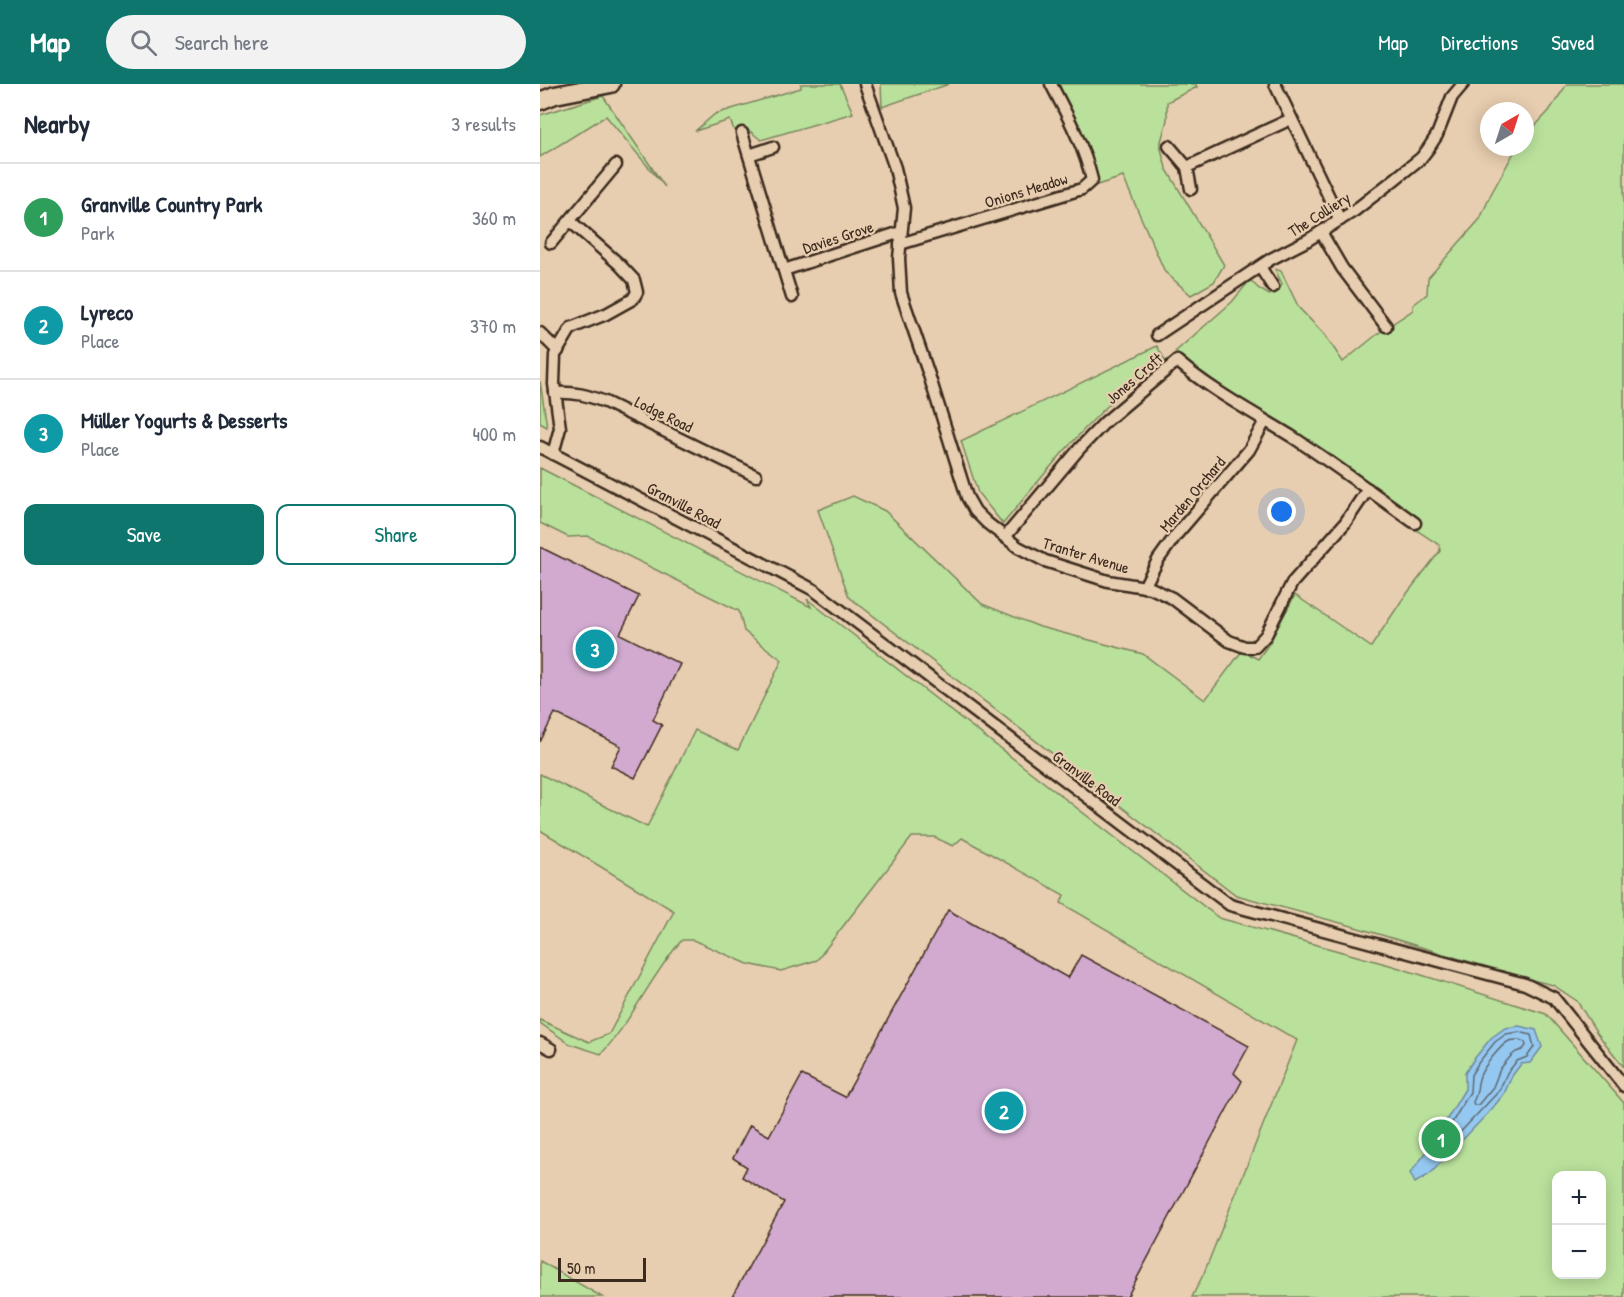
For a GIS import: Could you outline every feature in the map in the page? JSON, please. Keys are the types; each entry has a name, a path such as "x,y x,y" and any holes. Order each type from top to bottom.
{"main road":[{"path":"540,101 555,95 611,84"}],"street":[{"name":"Tranter Avenue","path":"865,84 895,168 904,208 898,258 901,293 967,497 975,512 1018,548 1045,561 1108,581 1151,588 1172,598 1229,641 1245,647 1256,647 1266,635 1292,583 1345,524 1368,489"},
{"name":"Onions Meadow","path":"900,244 1082,189 1092,180 1089,166 1073,126 1051,84"},
{"path":"1275,84 1340,220"},
{"name":"The Colliery","path":"1157,335 1260,267 1354,211 1421,158 1437,135 1452,97 1463,84"},
{"path":"1186,166 1291,119"},
{"name":"Davies Grove","path":"742,133 792,297"},
{"path":"1169,146 1186,166 1191,189"},
{"path":"749,155 773,147"},
{"path":"551,243 616,165"},
{"path":"553,454 560,428 554,384 555,355 572,328 606,314 633,299 637,292 634,280 619,264 570,221"},
{"name":"Davies Grove","path":"784,270 901,232"},
{"path":"1321,232 1342,268 1386,326"},
{"path":"1260,267 1273,287"},
{"path":"540,333 558,351"},
{"name":"Jones Croft","path":"1005,537 1080,448 1106,422 1177,361 1203,382 1321,456 1415,523"},
{"name":"Lodge Road","path":"555,393 587,395 605,402 756,476"},
{"name":"Marden Orchard","path":"1144,587 1158,560 1176,535 1249,450 1265,421"},
{"name":"Granville Road","path":"540,447 814,590 1230,905 1525,984 1554,998 1624,1086"},
{"path":"540,1043 551,1049"}],"green space":[{"path":"801,84 840,84 853,113 761,140 745,127 734,130 730,120 695,131 715,114 801,88"},
{"path":"881,84 949,84 882,107"},
{"path":"1059,84 1196,84 1197,87 1167,102 1167,120 1160,145 1166,168 1224,265 1214,282 1191,295 1165,272 1123,177 1097,185 1087,149"},
{"path":"1567,84 1624,84 1624,1067 1597,1033 1577,1001 1553,985 1352,926 1236,895 849,597 818,510 853,496 885,511 982,604 1040,627 1143,654 1205,700 1242,651 1258,659 1270,642 1295,595 1371,647 1402,600 1440,551 1439,545 1412,527 1419,518 1327,452 1213,384 1175,352 1232,302 1250,280 1269,295 1278,292 1282,284 1275,269 1281,271 1299,308 1325,335 1343,362 1380,332 1413,310 1413,305 1427,294 1428,278 1480,219 1512,156 1534,156 1534,127 1549,111"},
{"path":"603,96 665,187 606,116 540,157 540,115"},
{"path":"1157,346 1165,360 1138,378 1099,414 1003,524 978,493 961,441"},
{"path":"540,381 547,427 540,423"},
{"path":"540,468 811,607 807,599 1219,918 1393,966 1546,1014 1624,1103 1624,1297 1192,1297 1204,1273 1297,1040 1061,903 1064,895 962,838 953,846 934,837 912,837 817,960 781,971 748,964 693,940 682,940 623,1027 601,1054 570,1044 540,1023 540,1020 589,1042 609,1034 674,911 540,830 540,774 647,827 695,730 738,750 782,660 744,631 739,611 588,536 568,537 540,523"},
{"path":"540,1261 602,1297 540,1297"}],"water":[{"path":"1519,1026 1536,1030 1542,1047 1530,1063 1521,1064 1512,1076 1504,1094 1490,1111 1430,1174 1415,1183 1410,1173 1429,1149 1465,1089 1465,1073 1474,1059 1491,1038 1505,1028"}],"building":[{"path":"540,547 639,596 620,634 680,664 653,720 662,725 635,778 611,766 621,746 555,713 540,742"},
{"path":"948,910 1068,978 1081,955 1249,1046 1234,1073 1242,1081 1127,1297 732,1297 784,1202 742,1177 747,1167 733,1158 750,1125 769,1136 802,1075 845,1097"}],"place":[{"name":"Müller Yogurts & Desserts","path":"595,649"},
{"name":"Lyreco","path":"1004,1111"},
{"name":"Granville Country Park","path":"1441,1139"}]}
